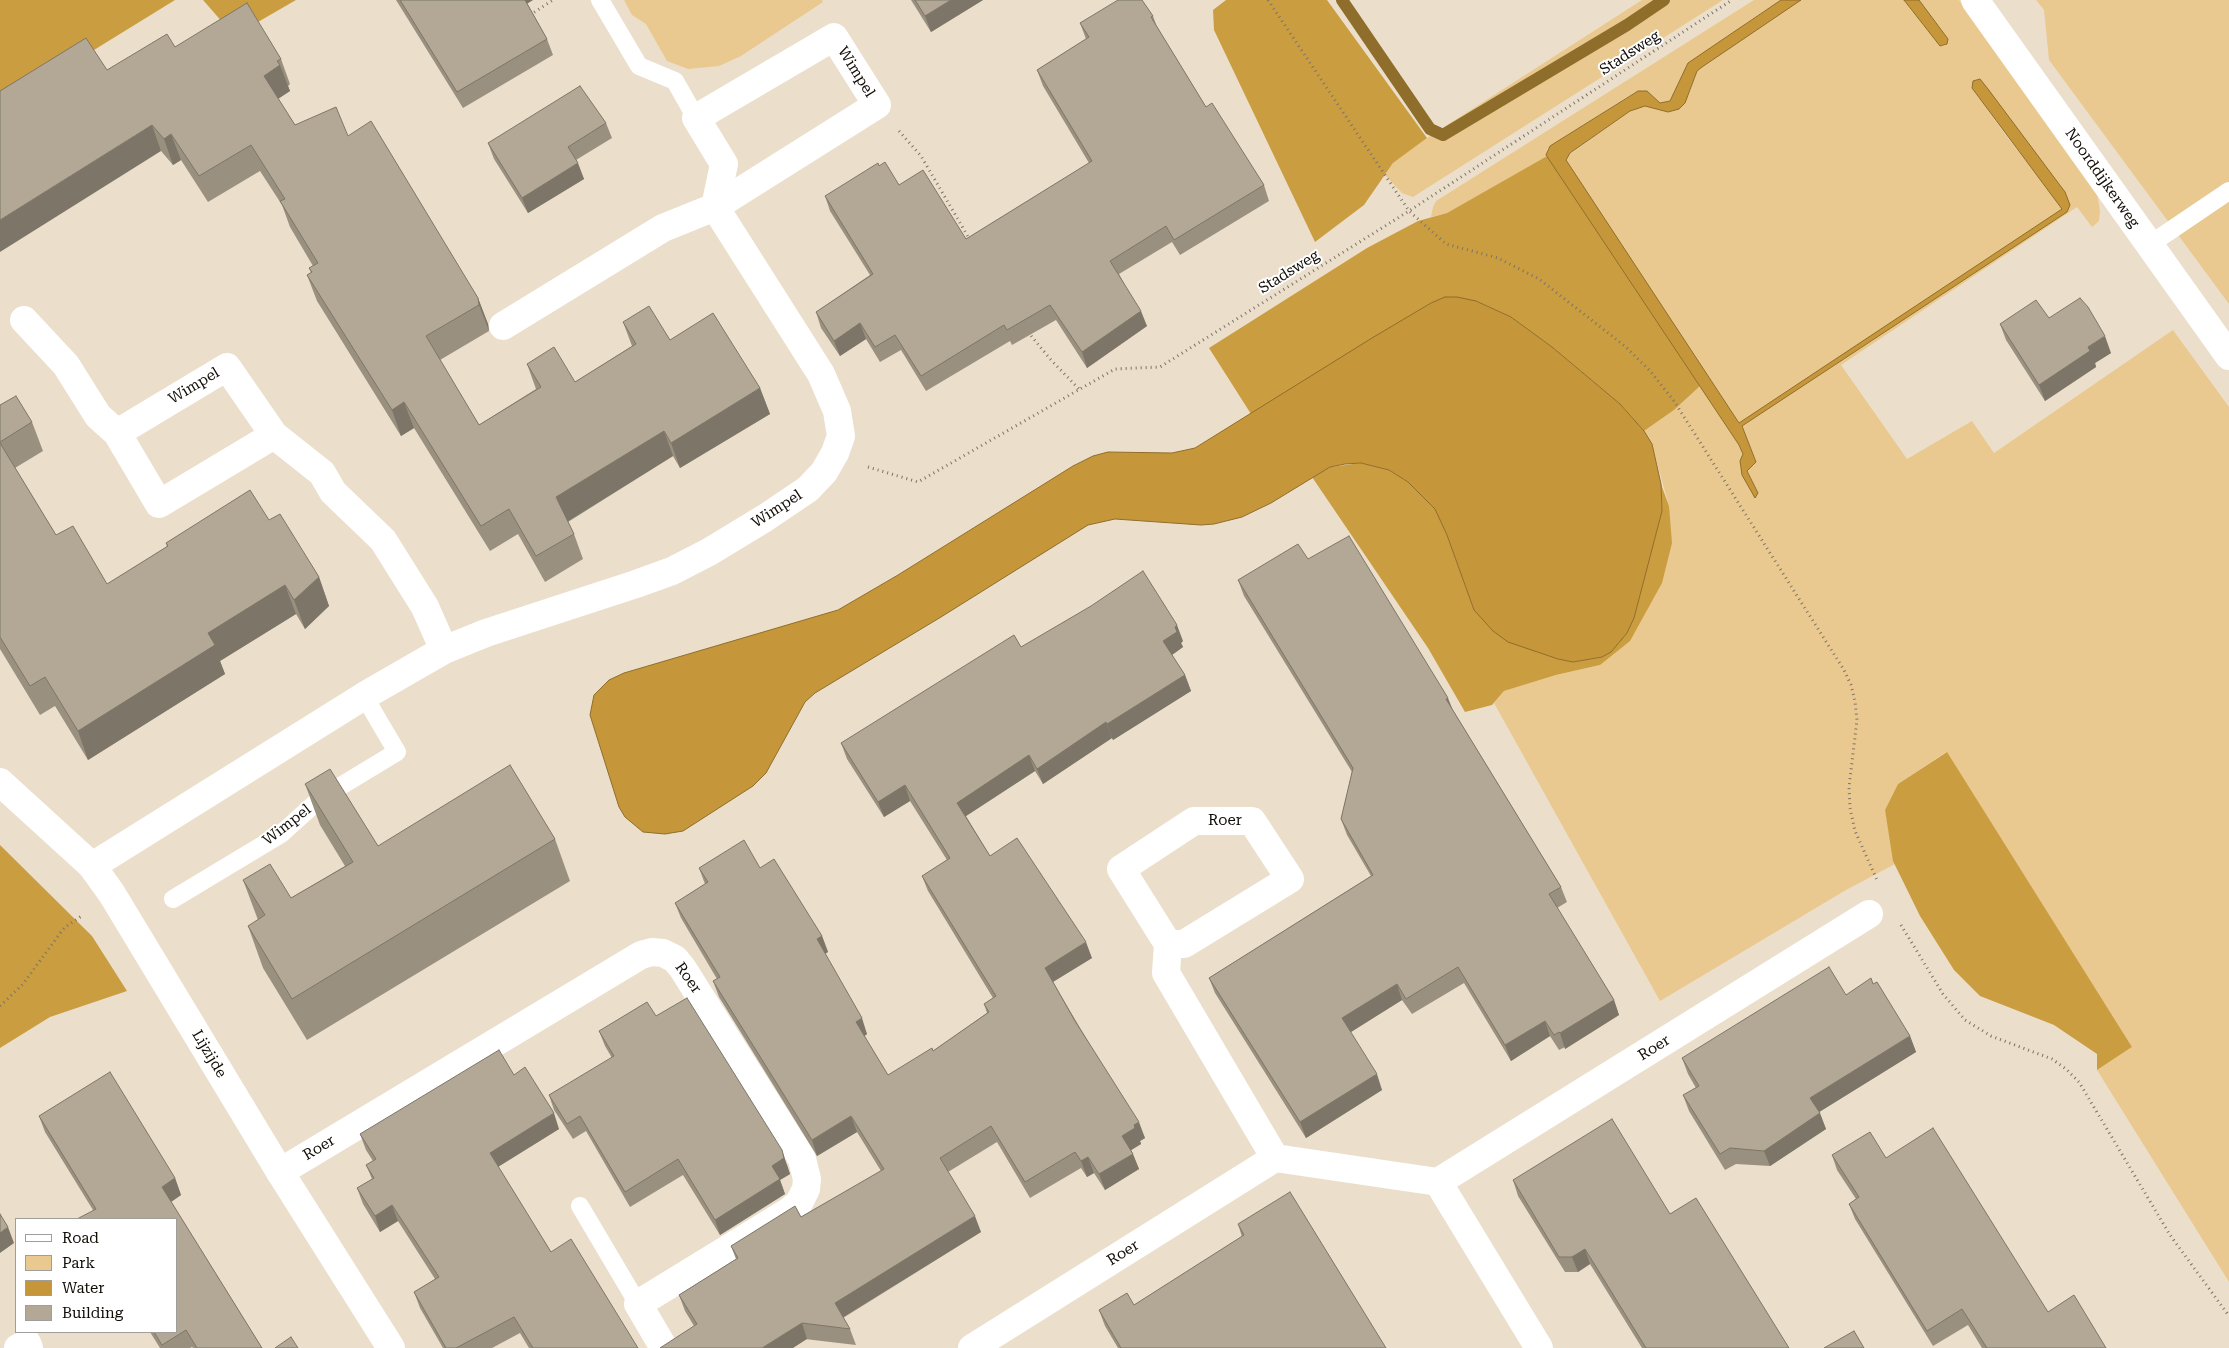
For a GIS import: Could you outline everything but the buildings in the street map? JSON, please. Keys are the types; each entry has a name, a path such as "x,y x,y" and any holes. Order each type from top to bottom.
{"street":[{"name":"Noorddijkerweg","path":"1975,0 2229,356"},
{"name":"Wimpel","path":"502,326 662,228 715,206 877,105 834,37 696,118"},
{"path":"696,118 724,164 715,206"},
{"name":"Wimpel","path":"92,866 364,696 444,650 486,633 672,571 709,552 808,489 824,472 835,453 841,436 840,424 831,395 821,374 715,206"},
{"path":"24,320 66,365 98,416 117,433 160,504 274,435"},
{"name":"Wimpel","path":"117,433 227,367 274,435 322,473 333,492 384,540 425,607 444,650"},
{"name":"Lijzijde","path":"0,782 92,866 112,894 280,1172 391,1348"},
{"name":"Roer","path":"1194,821 1252,821 1290,879 1184,944 1168,944 1121,869 1194,821"},
{"name":"Roer","path":"1438,1182 1869,914"},
{"path":"1168,944 1166,973 1275,1158 1438,1182 1539,1348"},
{"name":"Roer","path":"280,1172 641,955 652,952 663,953 675,959 683,969 802,1159 807,1179 806,1189 799,1203 788,1212 638,1304"},
{"name":"Roer","path":"972,1348 1275,1158"},
{"path":"638,1304 664,1348"},
{"path":"18,1348 26,1343 29,1348"}],"lane":[{"path":"600,0 639,66 675,81 696,118"},
{"path":"2149,245 2229,191"},
{"name":"Wimpel","path":"173,899 281,834 321,798 397,752 364,696"},
{"path":"580,1206 638,1304"}],"path":[{"path":"522,20 553,0"},
{"path":"1268,0 1409,211 1446,244 1498,258 1539,279 1626,347 1651,372 1674,401 1844,670 1855,701 1856,720 1849,787 1850,808 1855,830 1880,886"},
{"name":"Stadsweg","path":"835,453 863,465 918,482 1115,369 1160,367 1409,211 1732,0"},
{"path":"877,105 921,156 975,249"},
{"path":"1024,327 1051,360 1079,389"},
{"path":"0,1006 23,984 64,928 112,894"},
{"path":"1898,920 1942,994 1966,1020 1991,1036 2052,1059 2066,1069 2078,1082 2170,1234 2229,1316"}],"green space":[{"path":"624,0 822,0 823,2 741,56 719,66 688,69 667,61 646,24 632,15"},
{"path":"1642,0 1723,0 1413,197 1402,193 1385,175 1393,163 1427,138"},
{"path":"1754,0 1781,0 1746,23 1680,82 1670,101 1660,103 1647,91 1635,92 1550,146 1547,150 1547,156 1447,213 1431,217 1436,201"},
{"path":"1801,0 1904,0 1940,46 1944,46 1948,39 1919,0 1959,0 2097,192 2100,211 2099,221 2092,227 2077,207 1841,365 1907,459 1972,421 1994,453 2173,330 2229,407 2229,1282 2097,1070 2132,1047 1946,752 1898,784 1885,810 1895,864 1846,890 1660,1001 1494,703 1504,691 1556,675 1600,665 1669,506 1652,445 1644,431 1674,410 1700,386 1739,445 1743,454 1740,467 1758,493 1747,471 1756,461 1742,426 2068,211 1971,85 2004,133 2063,209 1740,424 1567,164 1566,157 1630,111 1645,106 1668,112 1689,94 1697,71"},
{"path":"2036,0 2229,0 2229,304 2049,60 2044,10"}],"shaded area":[{"path":"0,0 175,0 0,108"},
{"path":"203,0 296,0 251,26 224,24"},
{"path":"1226,0 1327,0 1427,138 1393,163 1364,205 1315,242 1214,30 1213,10"},
{"path":"1547,156 1700,386 1674,410 1644,431 1620,404 1552,347 1511,317 1476,301 1431,303 1251,414 1209,348 1367,248 1418,221 1447,213"},
{"path":"1361,463 1389,470 1408,482 1436,510 1474,610 1558,659 1573,662 1602,657 1611,652 1627,633 1634,618 1662,511 1661,484 1669,506 1672,543 1662,583 1630,641 1600,665 1556,675 1504,691 1492,705 1465,712 1428,648 1312,477 1330,467"},
{"path":"1947,752 2132,1047 2097,1070 2097,1054 2054,1025 1980,996 1954,970 1920,916 1893,861 1885,810 1898,784"},
{"path":"0,845 92,936 127,991 50,1017 0,1048"}],"water":[{"path":"1781,0 1801,0 1697,71 1685,103 1679,109 1668,112 1645,106 1630,111 1570,153 1566,160 1739,423 2062,209 1972,88 1973,81 1980,79 1988,89 2065,192 2070,205 2067,212 1742,426 1756,462 1747,471 1758,493 1755,498 1742,475 1740,461 1743,454 1739,445 1546,155 1550,146 1638,91 1647,91 1660,103 1670,101 1688,63"},
{"path":"1904,0 1919,0 1948,39 1947,44 1940,46"},
{"path":"1445,297 1457,297 1476,301 1511,317 1552,347 1620,404 1644,431 1652,444 1661,484 1662,511 1634,618 1627,633 1611,652 1602,657 1573,662 1558,659 1508,642 1493,631 1474,610 1447,535 1435,509 1408,482 1389,470 1361,463 1345,464 1330,467 1271,503 1242,517 1214,524 1201,525 1115,519 1088,525 815,693 805,702 766,773 753,786 683,831 665,834 643,832 625,817 619,807 590,715 594,695 609,680 624,673 838,610 898,575 1073,466 1093,456 1108,452 1172,453 1195,448 1372,338 1431,303"}],"waterway":[{"path":"1342,0 1430,129 1443,135 1627,25 1664,0"}]}
